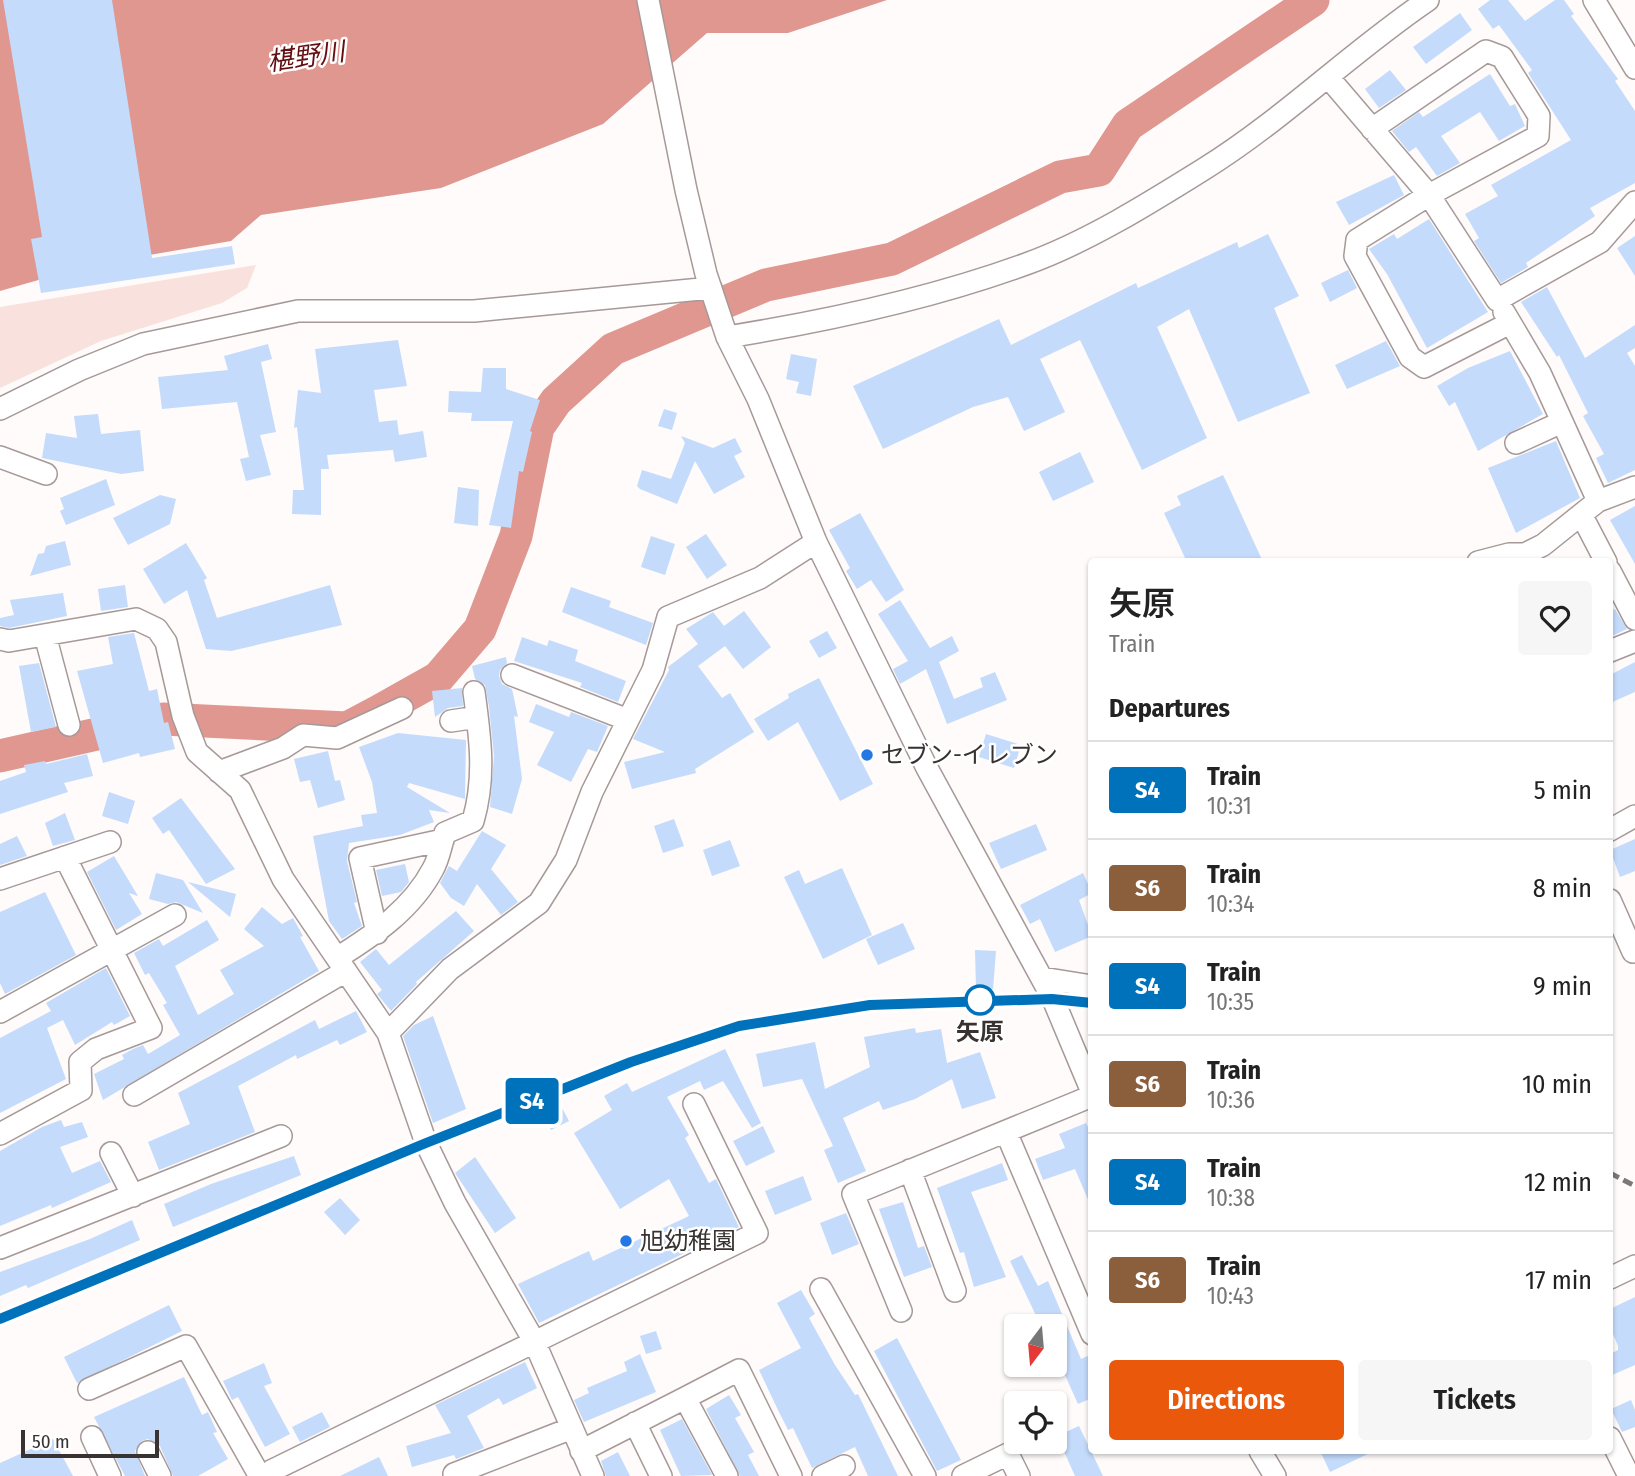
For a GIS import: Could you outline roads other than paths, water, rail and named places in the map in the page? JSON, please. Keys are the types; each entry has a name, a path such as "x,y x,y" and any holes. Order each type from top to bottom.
{"street":[{"path":"648,0 708,281 727,337 758,399 816,542 927,768 1042,978 1088,1085"},
{"path":"727,337 910,300 1027,263 1108,224 1206,168 1328,77 1391,25 1428,0"},
{"path":"1594,0 1635,68"},
{"path":"1372,129 1486,51 1502,57 1539,116 1538,136 1429,195 1357,240 1354,256 1410,357 1424,367 1510,323"},
{"path":"1328,77 1429,195 1497,300 1540,373 1562,422 1606,558"},
{"path":"1497,300 1600,242 1635,202"},
{"path":"0,409 79,370 144,344 298,311 474,311 708,281"},
{"path":"1516,443 1562,422"},
{"path":"0,457 47,474"},
{"path":"1493,558 1508,554 1525,554 1543,545 1590,509 1635,487"},
{"path":"388,1033 450,969 539,903 566,860 592,792 653,670 668,617 760,578 816,542"},
{"path":"1613,578 1635,619"},
{"path":"0,639 9,641 136,619 157,629 166,642 183,716 197,752 240,790 282,879 388,1033 426,1143 455,1203 534,1340 593,1476"},
{"path":"45,635 69,725"},
{"path":"1613,650 1635,641"},
{"path":"512,675 628,720"},
{"path":"134,1096 342,964 397,915 433,869 445,833 473,821 481,794 481,744 474,692"},
{"path":"219,772 283,748 303,735 337,738 402,708"},
{"path":"451,721 477,717"},
{"path":"1613,828 1635,816"},
{"path":"377,933 360,858 443,840"},
{"path":"0,879 110,842"},
{"path":"0,1134 81,1090 80,1062 96,1049 151,1028 65,857"},
{"path":"1613,907 1633,952"},
{"path":"0,1012 175,915"},
{"path":"1042,978 1088,985"},
{"path":"901,1311 853,1194 1088,1096"},
{"path":"89,1389 186,1346 264,1474 757,1233 694,1104"},
{"path":"1006,1132 1088,1325"},
{"path":"0,1248 281,1136"},
{"path":"111,1153 133,1196"},
{"path":"910,1170 955,1291"},
{"path":"1613,1277 1635,1266"},
{"path":"821,1289 925,1476"},
{"path":"581,1451 738,1370 791,1476"},
{"path":"685,1398 727,1476"},
{"path":"635,1423 661,1476"},
{"path":"454,1474 572,1428"},
{"path":"92,1437 110,1476"},
{"path":"1613,1444 1629,1476"},
{"path":"148,1452 160,1476"},
{"path":"962,1476 1008,1454 1019,1476"},
{"path":"1262,1454 1275,1476"},
{"path":"822,1476 844,1466"}],"water":[{"name":"椹野川","path":"0,0 887,0 788,33 707,33 603,124 441,188 261,215 231,241 91,265 0,291"}],"waterway":[{"path":"0,756 163,719 347,728 438,678 480,629 516,536 538,427 556,401 613,349 766,285 892,259 1060,177 1099,170 1128,125 1313,0"}],"railway":[{"path":"0,1319 426,1143 631,1062 739,1026 870,1005 1053,999 1088,1003"},
{"path":"1613,1175 1635,1186"}],"train":[{"name":"S4","path":"0,1319 426,1143 631,1062 739,1026 870,1005 1052,999 1088,1003"}],"place":[{"name":"セブン-イレブン","path":"867,755"},
{"name":"矢原","path":"980,1000"},
{"name":"旭幼稚園","path":"626,1241"}]}
